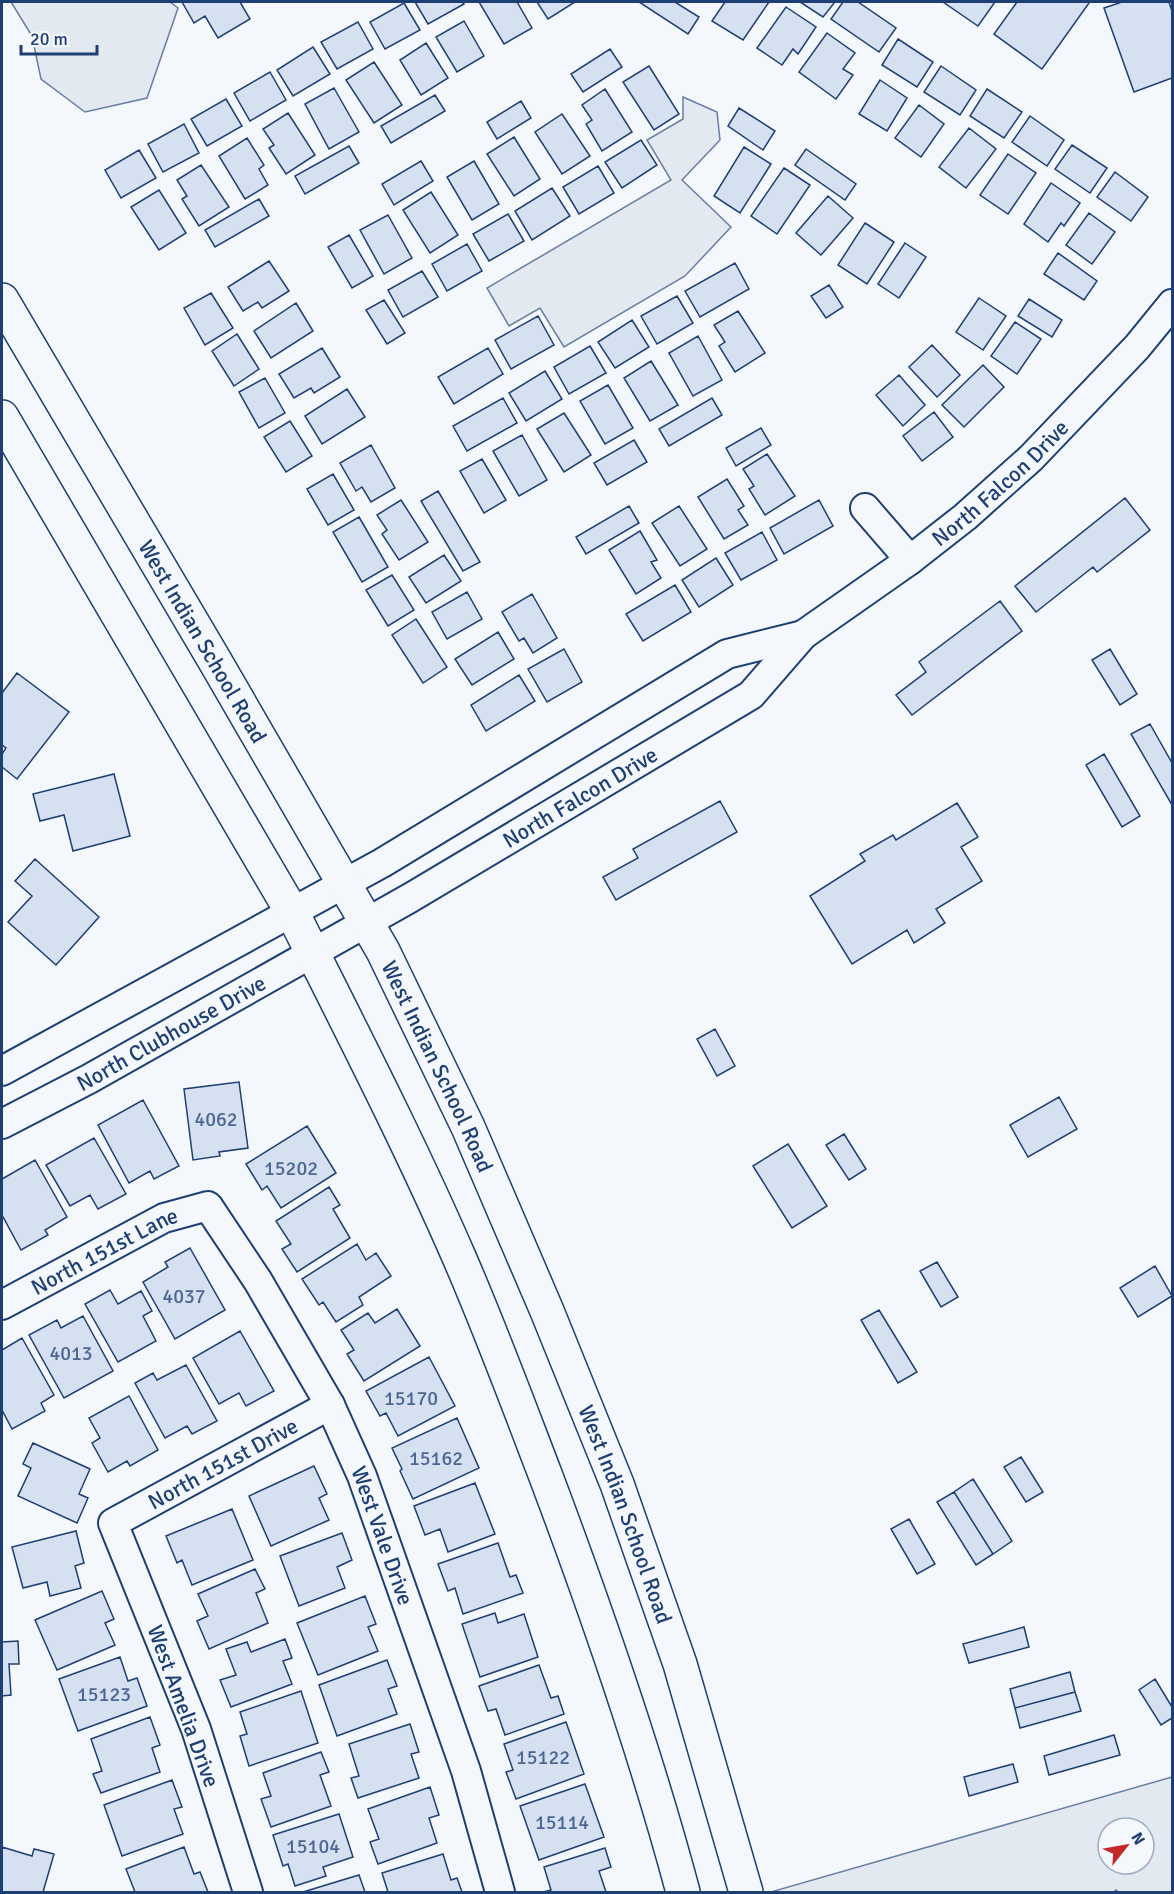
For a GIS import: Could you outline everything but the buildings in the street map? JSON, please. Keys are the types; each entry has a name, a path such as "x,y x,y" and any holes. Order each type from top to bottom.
{"main road":[{"name":"West Indian School Road","path":"2,300 340,938 333,992 449,1234 518,1402 612,1656 659,1803 683,1893"},
{"name":"West Indian School Road","path":"2,417 318,898 340,938 383,951 468,1127 547,1311 617,1484 680,1664 746,1893"}],"street":[{"name":"North Falcon Drive","path":"340,938 420,893 751,695 803,634 910,560 965,517 1031,458 1137,347 1173,304"},
{"path":"865,508 910,560"},
{"name":"North Falcon Drive","path":"318,898 382,863 727,654 803,634"},
{"name":"North Clubhouse Drive","path":"2,1071 318,898"},
{"name":"North Clubhouse Drive","path":"2,1124 89,1079 340,938"},
{"path":"104,1017 126,1057"},
{"name":"North 151st Lane","path":"2,1302 164,1218 208,1206"},
{"name":"West Vale Drive","path":"208,1206 258,1281 330,1405 362,1476 462,1760 500,1893"},
{"name":"North 151st Drive","path":"113,1523 330,1405"},
{"name":"West Amelia Drive","path":"113,1523 196,1729 248,1893"}],"shaded area":[{"path":"11,2 170,2 178,8 147,98 85,112 41,79 32,36"},
{"path":"683,97 717,112 720,140 682,180 731,227 685,276 564,347 540,308 509,326 487,288 671,180 647,140 683,119"},
{"path":"1172,1777 1172,1892 774,1891"}]}
